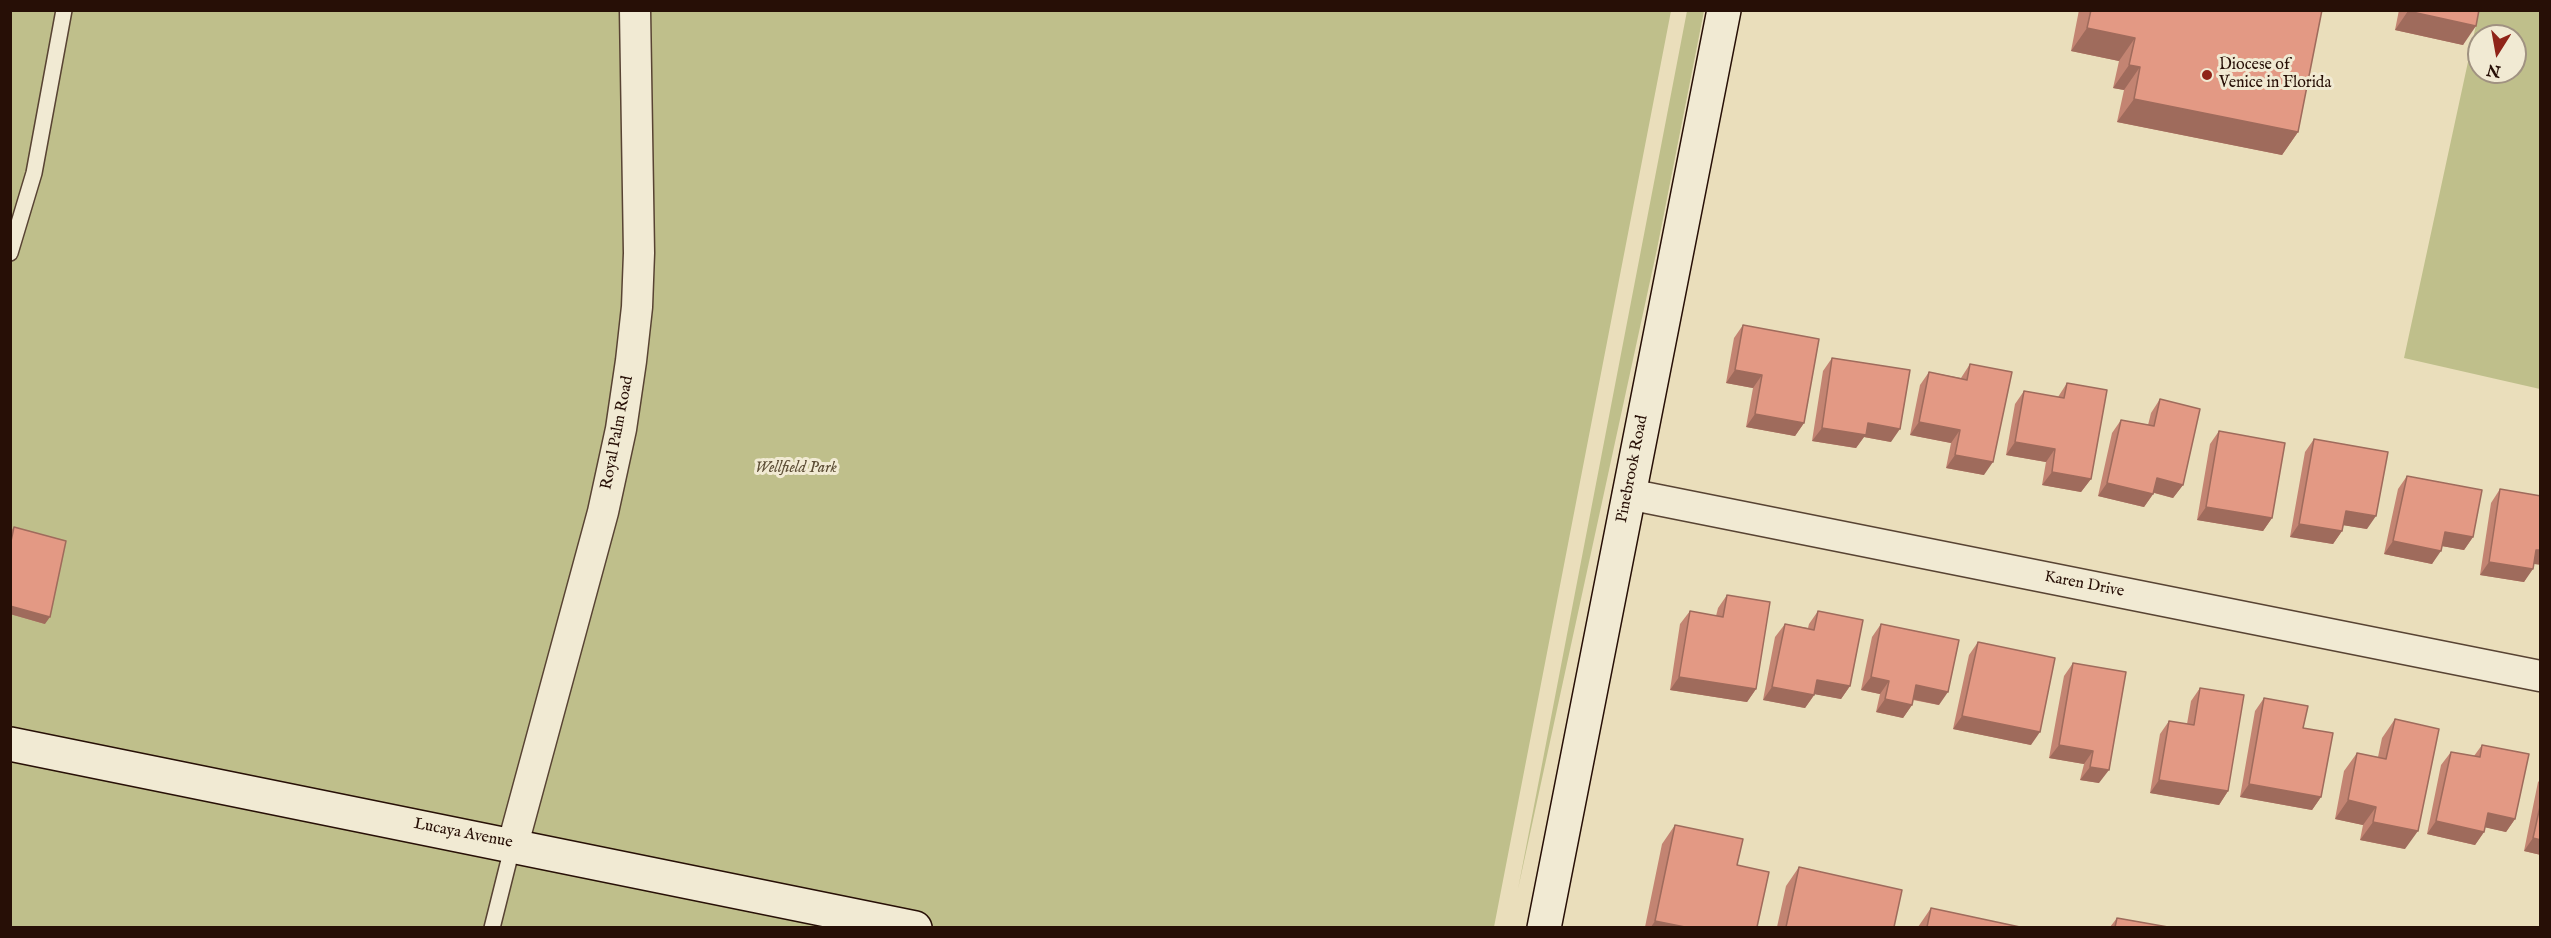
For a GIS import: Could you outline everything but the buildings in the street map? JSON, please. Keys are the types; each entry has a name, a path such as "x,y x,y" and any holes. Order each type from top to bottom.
{"street":[{"name":"Royal Palm Road","path":"513,844 603,512 621,429 631,361 637,307 639,253 635,10"},
{"name":"Pinebrook Road","path":"1544,927 1724,10"},
{"name":"Karen Drive","path":"1628,494 2541,676"},
{"name":"Lucaya Avenue","path":"10,744 915,927"}],"lane":[{"path":"10,253 34,173 64,10"},
{"path":"492,927 513,844"}],"green space":[{"name":"Wellfield Park","path":"10,11 1671,11 1494,927 11,927"},
{"path":"1687,11 1704,11 1657,249 1518,889"},
{"path":"2479,11 2540,11 2540,389 2404,358 2467,67 2467,84 2527,84 2527,24 2476,24"}],"place":[{"name":"Diocese of Venice in Florida","path":"2207,75"}]}
